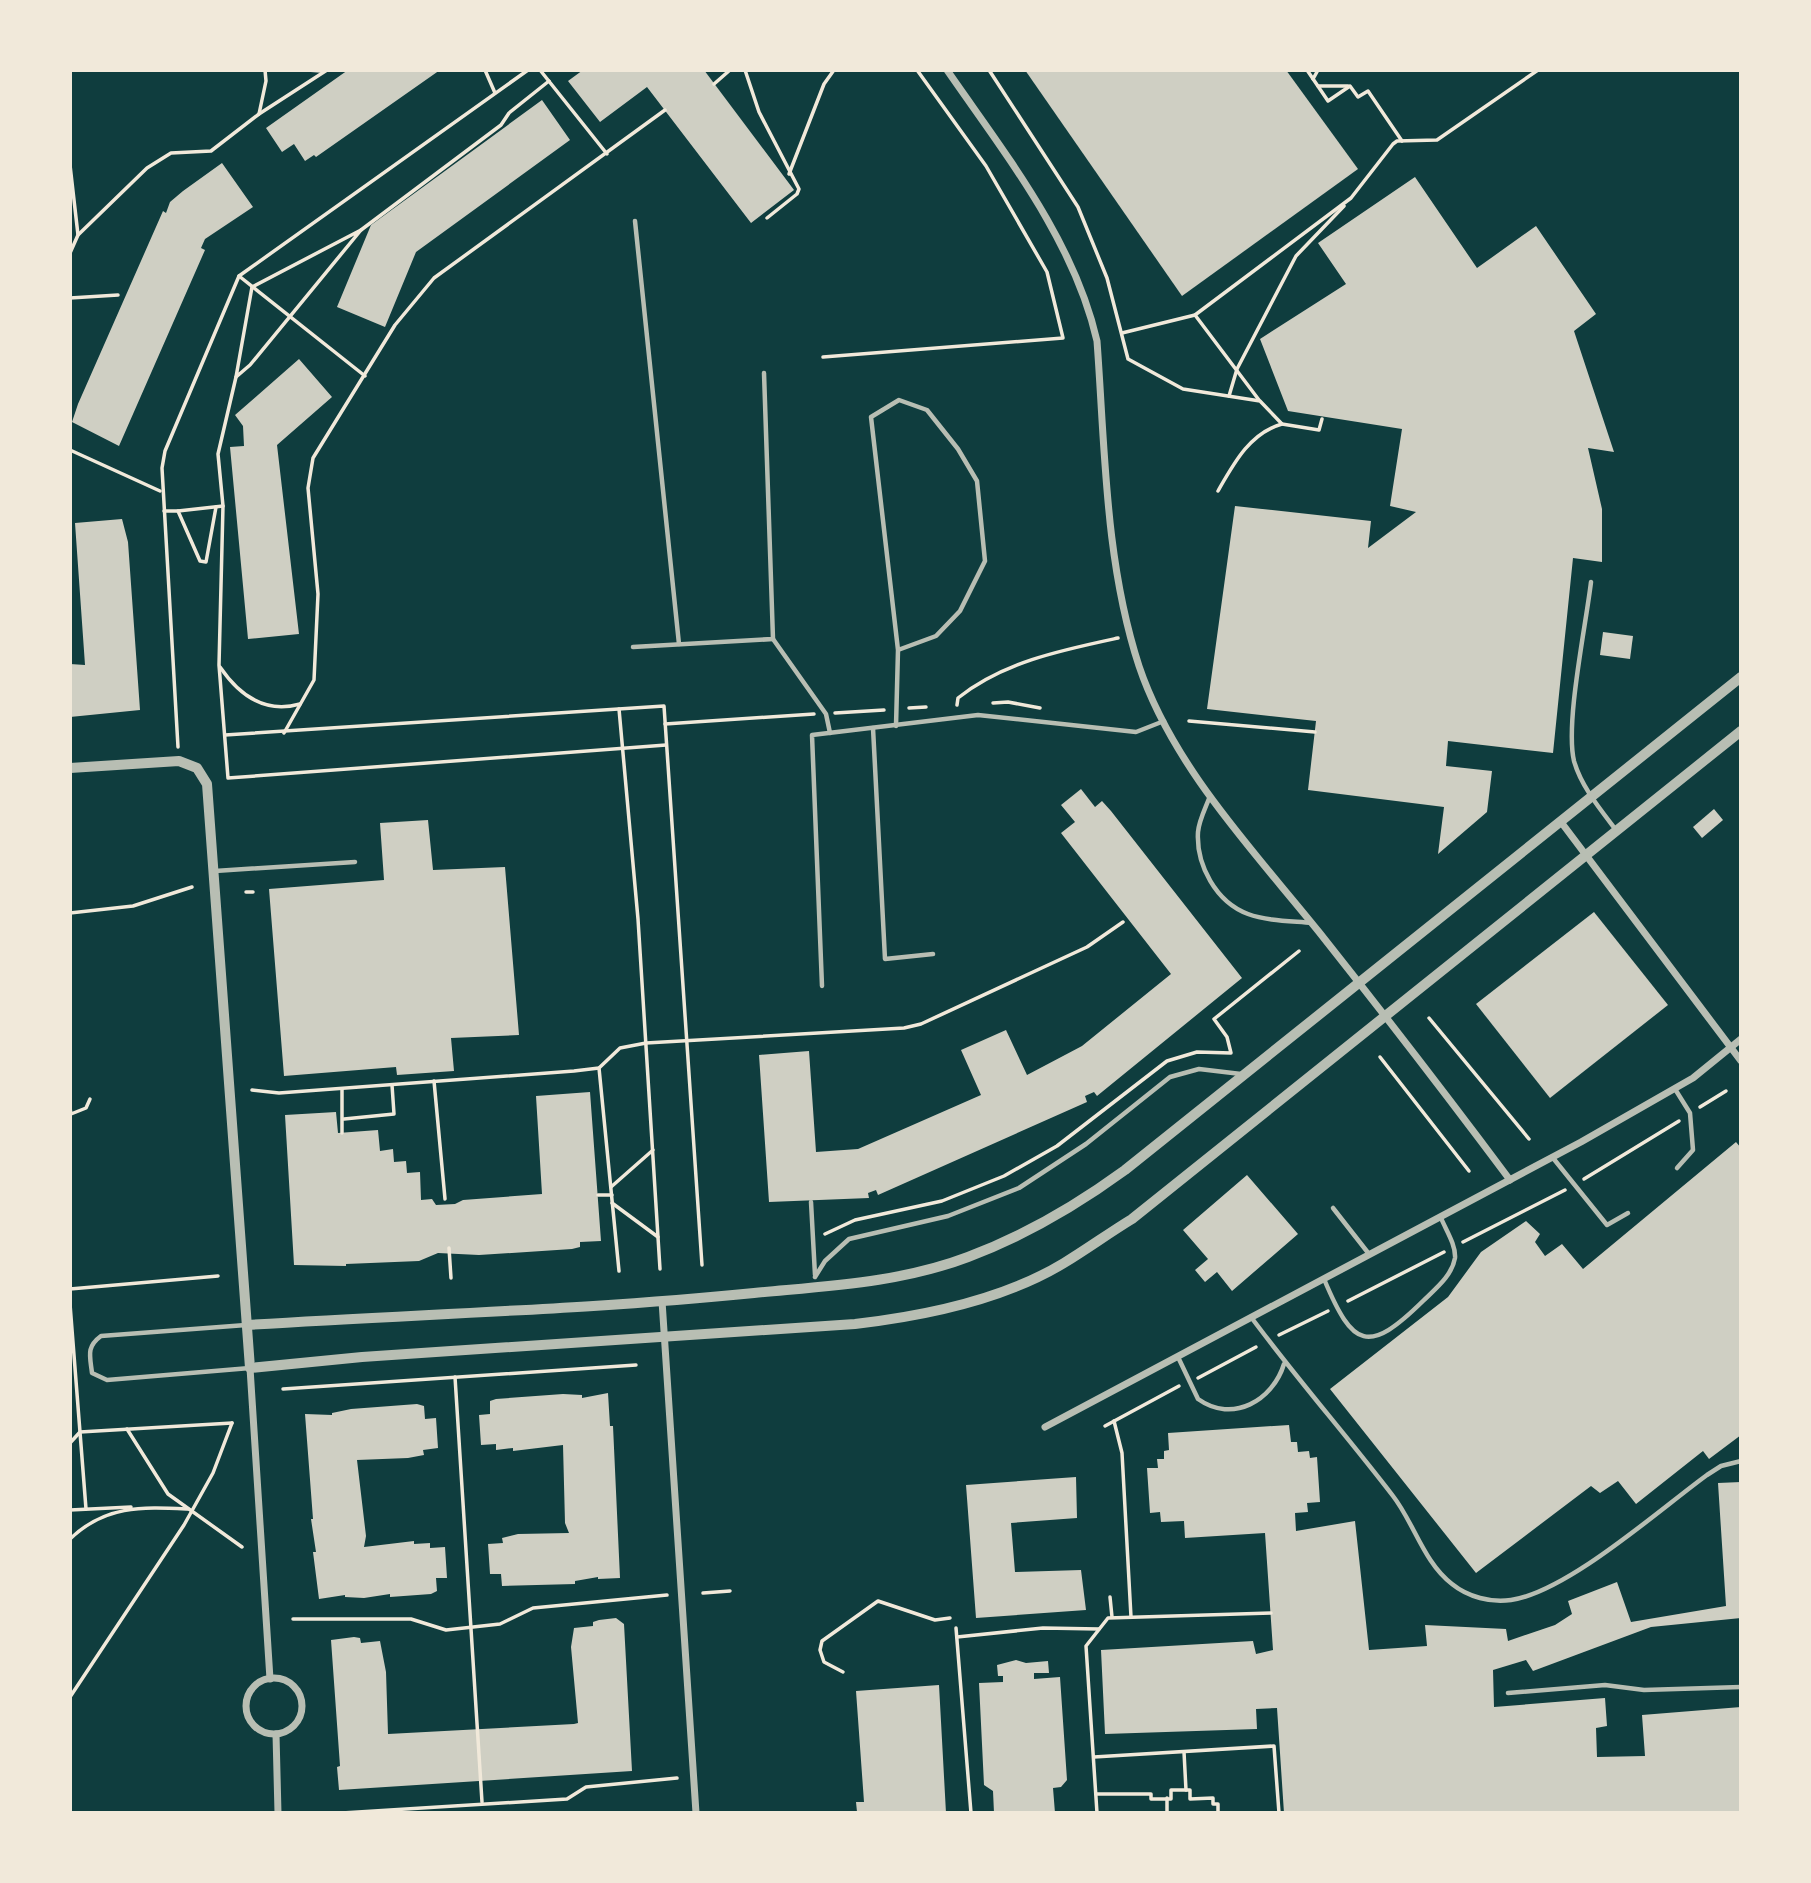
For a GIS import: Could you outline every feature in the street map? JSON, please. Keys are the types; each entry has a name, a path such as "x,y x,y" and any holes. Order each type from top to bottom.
{"street":[{"path":"947,70 1040,208 1090,310 1103,397 1114,558 1123,612 1140,669 1165,721 1210,795 1386,1016 1510,1180"},
{"path":"247,1325 662,1301 815,1282 891,1279 967,1257 1046,1221 1089,1197 1741,677"},
{"path":"250,1368 855,1324 903,1318 971,1301 1017,1285 1063,1264 1132,1219 1741,731"},
{"path":"70,768 179,761 197,768 207,784 270,1679"},
{"path":"1561,822 1741,1061"},
{"path":"1045,1427 1552,1157 1674,1089 1741,1040"},
{"path":"662,1301 696,1813"},
{"path":"270,1679 288,1682 300,1695 302,1704 298,1721 285,1732 276,1734 260,1730 253,1724 247,1709 250,1693 255,1686 270,1679"},
{"path":"276,1734 278,1813"}],"lane":[{"path":"635,221 679,644"},
{"path":"764,373 773,639 826,714 830,733"},
{"path":"897,726 898,650 871,418 899,400 927,411 958,449 977,481 985,561 960,611 936,636 898,650"},
{"path":"1591,583 1573,727 1574,761 1591,798 1617,830"},
{"path":"633,648 773,639"},
{"path":"822,986 812,735 978,715 1136,732 1165,721"},
{"path":"873,728 886,959 933,954"},
{"path":"1210,795 1198,828 1199,846 1205,871 1221,896 1246,913 1312,923"},
{"path":"214,871 355,862"},
{"path":"815,1282 825,1261 849,1239 948,1216 1019,1188 1086,1144 1170,1077 1199,1069 1245,1074"},
{"path":"1674,1089 1690,1113 1693,1150 1677,1168"},
{"path":"1552,1157 1607,1225 1628,1213"},
{"path":"811,1202 815,1282"},
{"path":"1333,1208 1370,1255"},
{"path":"1324,1279 1336,1307 1356,1333 1371,1338 1383,1335 1445,1278 1453,1265 1454,1247 1441,1218"},
{"path":"1251,1317 1284,1364 1393,1496 1438,1570 1452,1584 1485,1600 1514,1600 1572,1575 1707,1475 1721,1466 1741,1461"},
{"path":"247,1325 101,1336 92,1343 89,1352 92,1373 107,1380 250,1368"},
{"path":"1177,1356 1192,1392 1205,1404 1223,1409 1246,1406 1264,1398 1276,1383 1284,1364"},
{"path":"1508,1693 1605,1685 1644,1690 1741,1687"}],"path":[{"path":"259,114 267,81 265,70"},
{"path":"307,70 325,71"},
{"path":"485,70 495,93"},
{"path":"179,761 161,491 165,452 239,276 528,70"},
{"path":"540,70 607,154"},
{"path":"714,84 730,70"},
{"path":"745,70 759,112 799,189 797,194 766,218"},
{"path":"789,174 824,84 834,70"},
{"path":"823,357 1063,338 1047,272 986,166 917,70"},
{"path":"989,70 1078,207 1107,278 1128,359 1183,389 1260,401"},
{"path":"1307,70 1328,101 1350,86"},
{"path":"1313,79 1318,70"},
{"path":"1229,396 1237,369 1296,256 1351,198 1393,144 1402,141 1437,140 1538,70"},
{"path":"70,253 78,235 147,168 171,153 211,151 259,114 325,71"},
{"path":"252,287 361,230 501,125 509,113 549,81"},
{"path":"1318,86 1350,86"},
{"path":"1350,86 1358,97 1368,91 1402,141"},
{"path":"284,733 314,680 318,594 308,488 313,458 395,325 435,278 665,110"},
{"path":"70,165 78,235"},
{"path":"1122,333 1195,315 1351,198"},
{"path":"236,377 250,365 361,230"},
{"path":"239,276 365,376"},
{"path":"252,287 236,377 218,454 223,506 219,666 228,778 666,745"},
{"path":"70,298 118,295"},
{"path":"1195,315 1260,401 1282,424"},
{"path":"1218,491 1231,468 1262,430 1282,424 1319,430 1322,419"},
{"path":"70,450 161,491"},
{"path":"178,510 200,561 206,562 216,506"},
{"path":"164,511 223,506"},
{"path":"957,705 958,698 968,690 1026,660 1130,636"},
{"path":"219,666 247,697 280,707 300,704"},
{"path":"225,735 664,706 702,1265"},
{"path":"619,709 646,1043 660,1269"},
{"path":"1189,721 1315,732"},
{"path":"70,913 133,906 192,887"},
{"path":"246,892 253,892"},
{"path":"253,1090 279,1093 599,1068 620,1048 646,1043 904,1028 921,1024 1087,947 1123,922"},
{"path":"813,1244 845,1223 942,1201 1024,1166 1077,1132 1167,1060 1196,1052 1231,1053 1227,1037 1214,1019 1299,951"},
{"path":"1429,1018 1529,1139"},
{"path":"1380,1056 1469,1171"},
{"path":"599,1068 619,1271"},
{"path":"434,1082 445,1199"},
{"path":"344,1119 394,1114 392,1085"},
{"path":"342,1088 342,1133"},
{"path":"1277,1336 1573,1185 1726,1091"},
{"path":"70,1108 70,1115 86,1108 90,1099"},
{"path":"611,1187 653,1150"},
{"path":"598,1195 612,1195"},
{"path":"612,1203 659,1237"},
{"path":"449,1248 451,1279"},
{"path":"70,1289 218,1276"},
{"path":"70,1304 86,1509"},
{"path":"1197,1378 1255,1347"},
{"path":"283,1389 636,1365"},
{"path":"455,1377 482,1802"},
{"path":"1105,1426 1179,1386"},
{"path":"1114,1421 1122,1453 1131,1617"},
{"path":"70,1443 80,1432 232,1423 213,1473 184,1524 70,1697"},
{"path":"127,1429 161,1487 242,1547"},
{"path":"70,1510 138,1507 190,1510"},
{"path":"70,1539 97,1520 138,1507"},
{"path":"703,1593 730,1591"},
{"path":"293,1619 411,1619 446,1630 500,1625 533,1608 667,1595"},
{"path":"1110,1597 1112,1618"},
{"path":"844,1672 830,1667 822,1659 822,1642 878,1601 935,1620 950,1618"},
{"path":"1097,1813 1086,1646 1099,1629 1112,1618 1270,1613"},
{"path":"956,1628 971,1813"},
{"path":"957,1637 1043,1628 1099,1629"},
{"path":"1094,1757 1275,1746 1279,1813"},
{"path":"1184,1752 1186,1790"},
{"path":"341,1813 482,1802 567,1799 586,1787 677,1778"},
{"path":"1096,1794 1143,1792 1151,1794 1151,1799 1171,1799 1171,1790 1190,1790 1190,1798 1213,1798 1218,1813"},
{"path":"1167,1798 1167,1813"}],"building":[{"path":"348,70 440,70 316,157 314,155 305,161 294,144 282,152 266,128"},
{"path":"583,70 704,70 794,190 751,223 647,87 600,122 568,81"},
{"path":"1025,70 1286,70 1358,169 1182,296"},
{"path":"542,100 570,140 416,252 385,327 337,307 371,225"},
{"path":"222,163 253,207 205,239 201,248 205,250 119,446 72,422 78,404 163,211 166,213 170,202"},
{"path":"1415,177 1477,268 1536,226 1596,314 1574,331 1614,452 1588,448 1602,509 1602,562 1573,558 1553,753 1448,741 1446,766 1492,771 1487,812 1438,854 1444,807 1308,790 1316,721 1207,709 1235,506 1371,521 1368,548 1416,512 1390,506 1402,429 1288,411 1260,339 1346,284 1318,243"},
{"path":"299,359 332,397 277,445 299,634 248,639 230,447 244,446 243,426 235,415"},
{"path":"122,519 128,542 140,710 70,717 70,664 85,665 75,523"},
{"path":"1603,632 1633,636 1630,659 1600,655"},
{"path":"1081,789 1095,807 1102,801 1111,811 1242,978 1097,1096 1094,1092 1085,1096 1087,1102 878,1195 876,1190 868,1193 869,1198 769,1202 759,1055 809,1051 816,1152 858,1149 981,1095 961,1050 1006,1030 1027,1075 1082,1046 1171,974 1061,833 1075,822 1061,805"},
{"path":"1714,809 1723,820 1702,838 1693,827"},
{"path":"428,820 433,870 505,867 519,1035 451,1038 454,1071 397,1075 396,1067 284,1076 269,889 384,880 380,823"},
{"path":"1594,912 1668,1005 1550,1098 1476,1004"},
{"path":"590,1092 601,1241 580,1242 580,1247 572,1249 479,1255 438,1253 419,1261 346,1266 294,1265 285,1115 336,1112 338,1133 378,1130 380,1151 393,1149 394,1162 406,1161 407,1173 420,1172 421,1200 432,1199 436,1205 455,1204 463,1200 542,1194 536,1096"},
{"path":"1736,1142 1741,1148 1741,1435 1709,1459 1703,1451 1636,1504 1618,1481 1600,1493 1591,1486 1476,1573 1330,1389 1448,1297 1481,1252 1526,1221 1540,1234 1535,1242 1545,1256 1562,1244 1583,1269"},
{"path":"1247,1175 1298,1234 1232,1291 1217,1272 1205,1282 1195,1270 1208,1259 1183,1230"},
{"path":"608,1393 610,1426 613,1426 620,1578 598,1577 575,1581 575,1584 502,1586 501,1574 490,1574 488,1544 503,1543 502,1538 518,1534 569,1533 565,1523 563,1445 513,1451 513,1448 496,1450 496,1444 481,1445 479,1415 490,1414 490,1401 496,1399 563,1394 582,1395 582,1398"},
{"path":"417,1404 424,1406 425,1419 436,1418 438,1448 423,1450 424,1455 408,1458 357,1460 366,1536 364,1547 414,1541 414,1544 430,1543 430,1548 445,1547 447,1578 436,1578 437,1591 431,1594 390,1597 390,1594 364,1598 345,1595 319,1599 313,1552 316,1552 311,1519 305,1414 332,1415 351,1409"},
{"path":"1289,1425 1291,1442 1297,1442 1298,1452 1309,1451 1310,1458 1317,1457 1320,1502 1307,1503 1308,1512 1295,1513 1296,1531 1355,1521 1369,1650 1427,1646 1425,1625 1506,1629 1508,1641 1555,1625 1572,1614 1568,1601 1617,1582 1631,1622 1726,1606 1718,1483 1741,1482 1741,1618 1651,1627 1533,1671 1526,1660 1493,1670 1494,1707 1605,1698 1607,1726 1596,1728 1597,1757 1645,1756 1642,1715 1741,1707 1741,1813 1284,1813 1277,1708 1256,1709 1257,1729 1105,1734 1101,1650 1253,1641 1256,1654 1273,1650 1265,1533 1185,1538 1184,1521 1161,1522 1160,1512 1150,1513 1147,1468 1158,1468 1157,1459 1164,1459 1164,1451 1169,1450 1168,1433"},
{"path":"1076,1477 1077,1518 1011,1523 1015,1572 1081,1570 1086,1610 976,1618 966,1485"},
{"path":"616,1618 624,1624 632,1771 339,1790 337,1767 340,1766 331,1640 354,1637 360,1638 361,1643 380,1641 386,1672 388,1734 574,1724 578,1723 571,1647 574,1628 593,1626 593,1622"},
{"path":"1016,1660 1026,1663 1048,1661 1049,1673 1034,1673 1034,1679 1060,1677 1067,1780 1061,1787 1053,1788 1055,1813 994,1813 993,1791 984,1785 979,1683 1003,1682 1003,1676 998,1676 997,1665"},
{"path":"939,1685 946,1813 857,1812 856,1802 864,1802 856,1691"}]}
